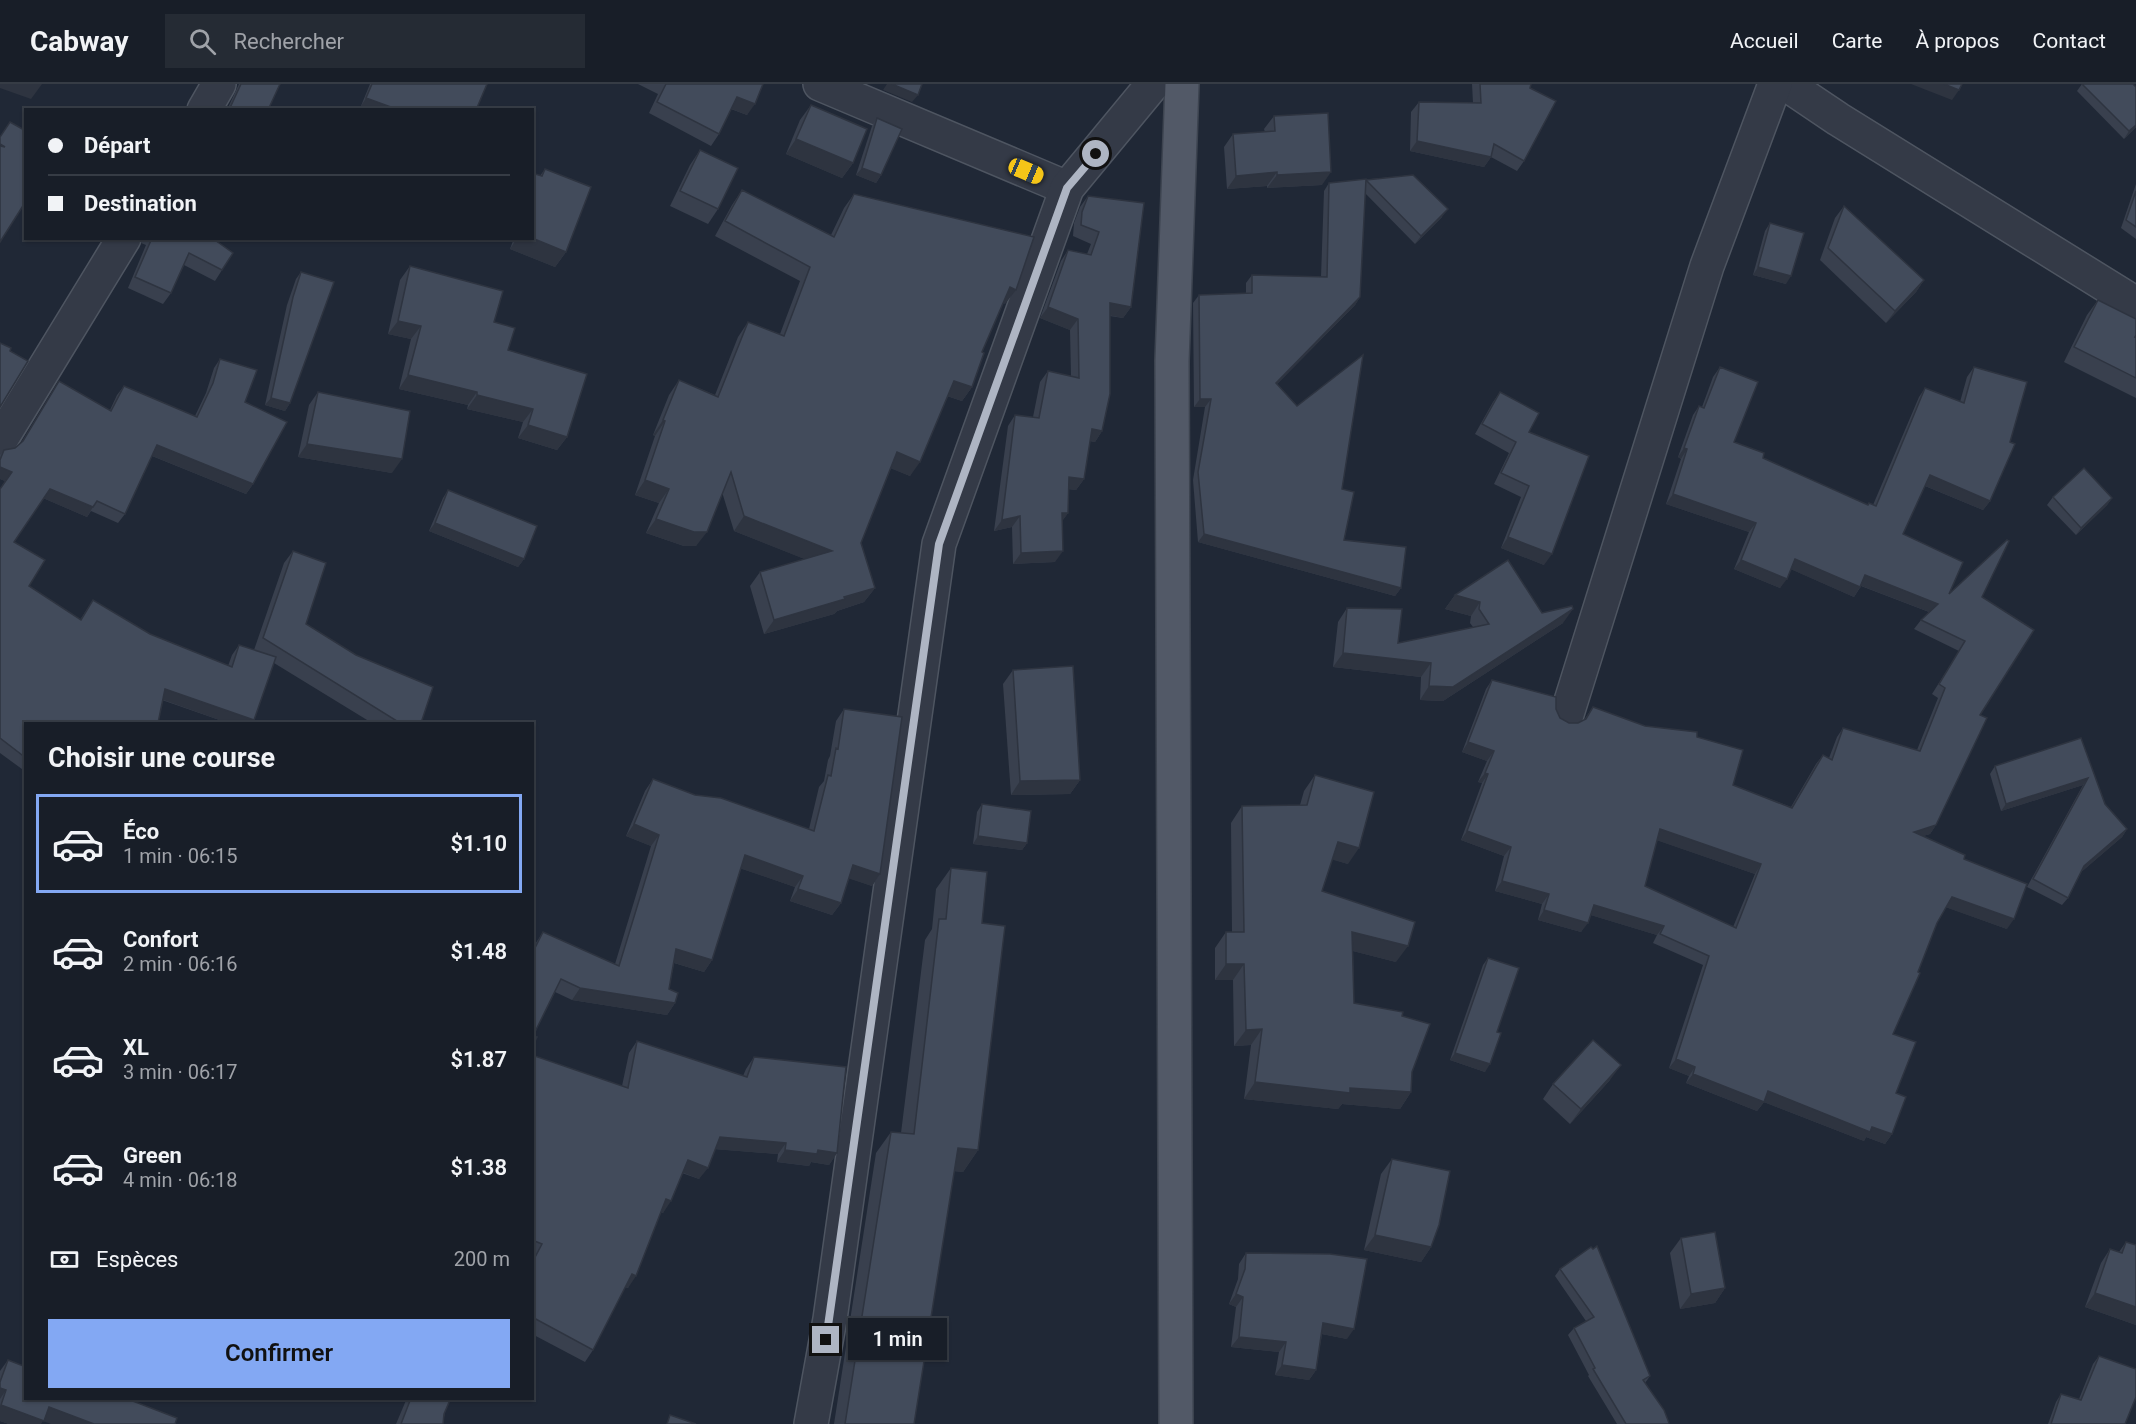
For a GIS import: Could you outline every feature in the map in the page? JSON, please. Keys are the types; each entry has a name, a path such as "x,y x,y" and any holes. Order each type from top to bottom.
{"main road":[{"path":"1176,1424 1172,362 1182,84"}],"street":[{"path":"205,108 219,84"},
{"path":"820,84 1067,188"},
{"path":"811,1424 830,1318 939,544 1067,188 1153,84"},
{"path":"1567,714 1707,266 1774,84"},
{"path":"1786,84 1838,119 2136,304"},
{"path":"0,441 123,240"}],"building":[{"path":"241,84 280,84 269,108 230,108"},
{"path":"372,84 487,84 477,108 394,108 366,98"},
{"path":"666,84 763,84 755,104 737,97 719,134 657,102"},
{"path":"892,84 922,84 918,95"},
{"path":"1480,84 1531,84 1530,88 1556,101 1524,161 1494,144 1491,157 1417,141 1419,102 1481,103"},
{"path":"1944,84 1962,84 1959,90"},
{"path":"2082,84 2133,84 2136,87 2136,125 2129,131"},
{"path":"811,105 867,129 853,163 796,139"},
{"path":"1328,113 1331,172 1277,175 1277,172 1236,176 1233,134 1275,131 1274,116"},
{"path":"877,118 902,129 881,175 862,168"},
{"path":"10,122 24,130 24,204 0,242 0,146 5,147 0,144 0,137"},
{"path":"700,150 738,168 718,209 680,191"},
{"path":"545,169 591,187 566,252 534,239 534,174 542,176"},
{"path":"1413,175 1448,209 1421,236 1366,180"},
{"path":"1366,179 1360,297 1276,383 1297,406 1363,355 1342,489 1354,492 1344,540 1406,547 1401,588 1204,534 1198,472 1211,399 1200,399 1199,295 1252,293 1252,275 1327,277 1329,183"},
{"path":"742,190 834,237 854,194 1034,237 1016,290 1010,287 982,352 984,353 972,387 954,381 920,462 897,452 861,543 875,588 774,620 760,572 832,551 744,516 731,472 707,532 694,532 656,519 669,489 645,480 665,421 663,420 679,380 718,397 748,322 784,336 810,267 725,221"},
{"path":"2136,191 2136,227 2126,220"},
{"path":"1088,196 1144,203 1131,307 1110,303 1110,394 1102,431 1092,429 1084,479 1069,477 1068,513 1062,513 1063,551 1021,553 1020,516 1002,520 1015,415 1039,418 1048,371 1079,378 1078,319 1048,307 1068,250 1091,255 1099,232 1081,225 1082,212"},
{"path":"1844,206 1924,280 1895,311 1828,248"},
{"path":"1770,223 1804,233 1791,276 1758,267"},
{"path":"151,240 215,240 233,253 222,270 189,253 171,293 135,277"},
{"path":"410,266 503,291 494,322 515,328 508,350 587,374 567,437 528,425 533,409 408,375 421,326 398,321"},
{"path":"301,272 334,282 290,403 271,398 293,297"},
{"path":"2098,300 2136,319 2136,378 2074,347"},
{"path":"0,343 28,361 0,407"},
{"path":"220,359 257,370 245,402 287,422 253,484 157,445 125,514 97,501 93,507 50,489 14,542 45,560 29,586 81,620 93,600 150,634 232,667 239,645 276,657 254,720 165,689 158,722 24,722 24,756 0,738 0,489 12,472 0,467 4,450 15,448 23,441 59,381 111,411 124,386 197,417 213,383"},
{"path":"1720,367 1758,382 1734,442 1764,453 1763,458 1868,505 1869,503 1876,506 1925,388 1964,403 1974,367 2027,382 2010,442 2015,444 1990,501 1930,475 1903,534 1963,562 1949,594 2007,540 2009,541 1982,597 2034,630 1980,715 1987,718 1936,825 1914,832 1965,855 1964,859 2027,884 2014,919 1952,897 1937,923 1918,972 1920,973 1893,1034 1916,1042 1896,1093 1906,1097 1892,1134 1872,1127 1870,1132 1768,1091 1764,1102 1693,1074 1695,1067 1676,1059 1709,956 1660,934 1664,926 1594,905 1588,923 1544,910 1549,894 1502,881 1511,847 1467,831 1494,751 1468,742 1492,680 1556,697 1556,709 1560,718 1569,723 1578,723 1586,719 1593,707 1645,726 1697,732 1697,737 1743,750 1733,785 1792,808 1823,755 1832,760 1843,728 1920,751 1945,688 1939,684 1965,641 1921,620 1938,604 1865,575 1860,587 1795,559 1787,579 1741,560 1756,523 1673,494 1687,449 1684,448 1699,406 1704,408","holes":["1660,829 1761,864 1736,928 1645,886"]},
{"path":"318,392 410,411 402,459 307,444"},
{"path":"1500,392 1539,413 1529,432 1589,456 1552,554 1508,537 1529,486 1501,473 1516,442 1482,424"},
{"path":"2084,468 2112,498 2081,528 2053,497"},
{"path":"448,490 537,526 524,559 435,523"},
{"path":"293,551 326,563 306,624 356,655 433,687 421,722 398,722 263,638"},
{"path":"1508,560 1542,613 1572,606 1573,609 1453,687 1429,686 1431,663 1343,653 1347,608 1402,609 1398,643 1489,624 1479,609 1480,602 1455,595"},
{"path":"1073,666 1080,780 1020,781 1013,670"},
{"path":"844,709 902,717 880,874 853,865 841,903 798,889 803,876 745,855 712,960 676,949 669,989 678,993 675,1003 580,988 561,979 534,1034 534,950 543,932 619,966 659,835 634,824 653,779 695,795 721,798 814,831 828,775 831,776 836,748 838,749"},
{"path":"2081,738 2105,804 2127,829 2084,866 2068,898 2033,879 2088,778 2006,804 1995,766"},
{"path":"1315,775 1374,792 1359,848 1338,842 1322,891 1415,922 1408,946 1352,932 1354,1003 1403,1012 1402,1016 1430,1024 1412,1072 1411,1092 1350,1088 1350,1093 1255,1082 1262,1029 1246,1030 1244,964 1226,964 1226,932 1244,932 1242,806 1307,805"},
{"path":"982,804 1031,811 1027,843 978,836"},
{"path":"951,868 987,872 982,923 1005,926 978,1150 958,1148 914,1424 845,1424 891,1132 914,1134 939,919 946,919"},
{"path":"1488,958 1519,968 1497,1032 1501,1033 1490,1064 1455,1053"},
{"path":"1593,1040 1621,1065 1581,1109 1553,1084"},
{"path":"637,1041 747,1077 754,1057 846,1067 837,1153 818,1150 817,1154 785,1150 786,1143 720,1137 708,1168 688,1160 671,1201 666,1199 636,1276 632,1274 593,1350 534,1318 534,1259 542,1244 534,1241 534,1056 628,1088"},
{"path":"1392,1159 1450,1171 1439,1225 1431,1247 1375,1235"},
{"path":"1715,1232 1725,1288 1691,1294 1681,1238"},
{"path":"2126,1242 2136,1245 2136,1307 2095,1293 2110,1249 2122,1253"},
{"path":"1597,1246 1650,1376 1643,1380 1664,1410 1668,1424 1626,1424 1593,1369 1595,1368 1574,1328 1594,1317 1560,1269 1591,1247 1593,1249"},
{"path":"1246,1253 1330,1254 1367,1259 1354,1329 1323,1323 1316,1370 1282,1365 1286,1342 1239,1337 1243,1297 1236,1294 1245,1269"},
{"path":"2099,1356 2136,1369 2136,1397 2125,1424 2051,1424 2061,1394 2081,1400"},
{"path":"8,1360 24,1366 24,1400 130,1400 177,1418 175,1424 94,1424 49,1407 44,1421 1,1405 6,1390 0,1388"},
{"path":"410,1400 450,1400 444,1414 443,1424 401,1424"},
{"path":"670,1415 696,1424 667,1424"}],"route":[{"path":"826,1340 939,544 1067,188 1096,154"}]}
